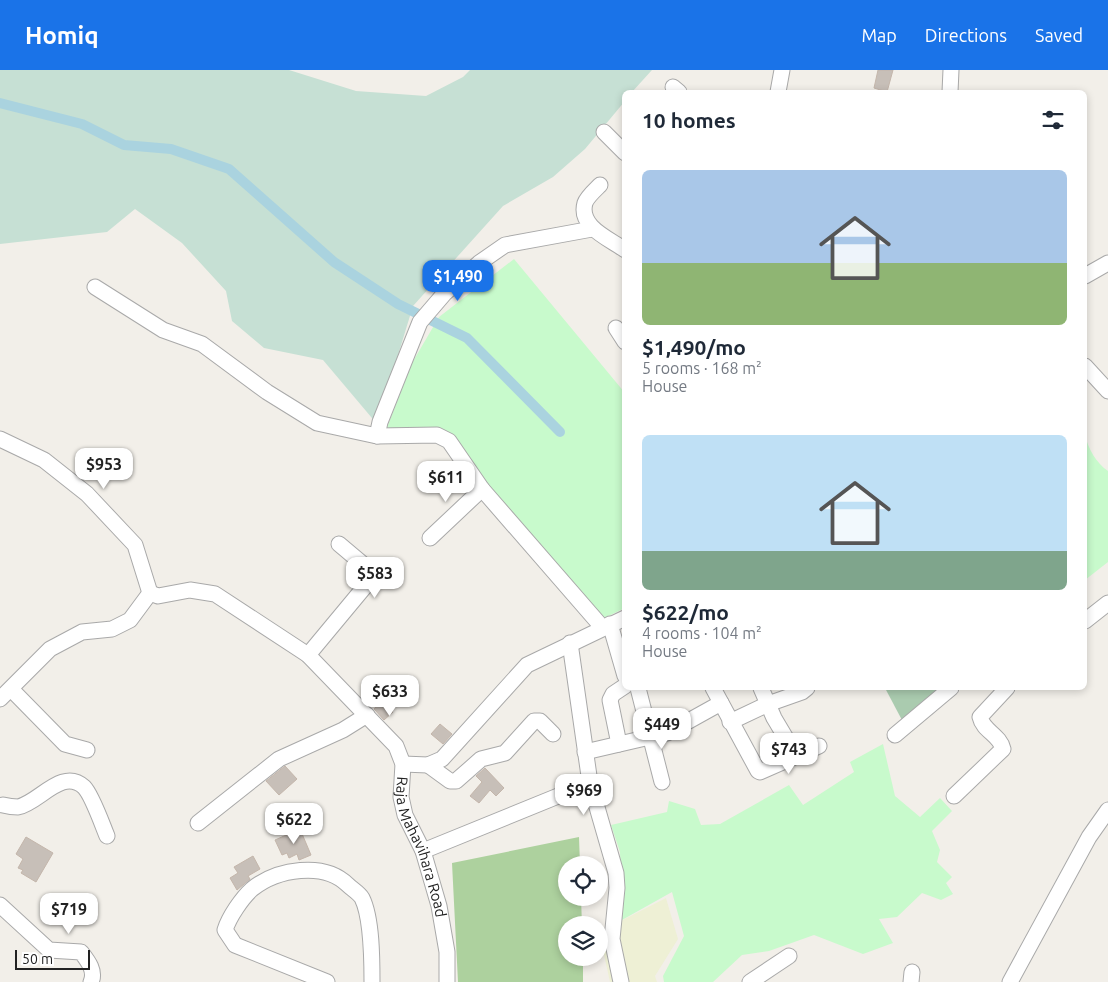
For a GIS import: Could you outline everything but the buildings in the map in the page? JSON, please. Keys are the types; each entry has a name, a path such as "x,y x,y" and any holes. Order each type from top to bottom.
{"street":[{"path":"778,90 782,70"},
{"path":"950,90 951,70"},
{"path":"604,132 622,149"},
{"path":"600,185 586,202 584,211 592,229 622,248"},
{"path":"377,436 380,422 420,322 444,294 479,263 505,245 592,229"},
{"path":"1087,275 1100,270 1108,263"},
{"path":"95,287 163,330 202,344 267,392 317,423 377,436 437,435 449,441 482,489 606,626 622,668"},
{"path":"616,328 622,337"},
{"path":"1087,368 1108,391"},
{"path":"0,440 44,460 87,494 135,545 150,593 130,620 112,629 82,632 50,649 0,700"},
{"path":"430,538 482,489"},
{"path":"308,655 372,578 371,571 339,544"},
{"name":"Raja Mahavihara Road","path":"150,593 158,596 190,590 215,594 308,655 396,746 402,764 400,797 405,815 423,851 440,915 447,952 447,982"},
{"path":"1087,619 1108,603"},
{"path":"402,764 428,765 442,759 527,665 622,619"},
{"path":"570,643 590,783 616,873 618,888 612,939 622,982"},
{"path":"620,744 610,700 613,694 622,688"},
{"path":"11,689 65,744 87,750"},
{"path":"639,690 662,782"},
{"path":"714,690 758,771 760,772 819,746"},
{"path":"762,690 796,756"},
{"path":"730,722 804,690"},
{"path":"895,735 949,690"},
{"path":"954,796 1003,749 1001,742 982,723 980,717 1005,690"},
{"path":"585,752 667,733 721,703"},
{"path":"198,822 279,759 343,730 367,714"},
{"path":"428,765 450,781 456,781 481,759 505,753 534,721 540,721 553,734"},
{"path":"1,803 17,807 24,805 44,792 68,780 74,780 85,788 107,836"},
{"path":"423,851 590,783"},
{"path":"1010,982 1089,837 1108,810"},
{"path":"327,982 235,945 229,938 225,930 228,922 251,890 268,879 309,869 342,878 362,898 371,938 372,982"},
{"path":"0,905 49,950 81,952 90,963 93,976 91,982"},
{"path":"750,982 789,956"}],"green space":[{"path":"0,70 289,70 356,91 426,96 463,77 470,70 652,70 634,90 622,90 622,105 585,149 553,177 503,206 413,306 377,424 323,360 264,348 232,321 226,291 182,243 135,209 107,232 0,244"},
{"path":"514,259 622,389 622,609 596,622 454,442 386,430 412,363 439,317"},
{"path":"1087,442 1093,455 1108,471 1108,562 1087,578"},
{"path":"886,690 942,690 903,722"},
{"path":"883,744 895,796 920,817 940,798 952,811 932,831 940,850 937,862 952,877 946,883 953,894 941,900 922,893 897,917 879,919 893,943 863,954 814,935 769,951 742,955 713,982 664,982 663,976 684,936 672,892 622,920 620,852 611,825 667,812 669,801 695,809 701,825 720,824 789,785 803,805 854,772 850,762"},
{"path":"579,837 580,856 558,856 558,906 581,906 582,916 558,916 558,966 583,966 583,982 458,982 452,863"},
{"path":"666,898 678,939 655,976 657,982 610,982 606,966 608,966 608,927"}],"waterway":[{"path":"0,103 82,124 124,145 171,149 229,169 334,262 398,304 467,338 560,432"}]}
